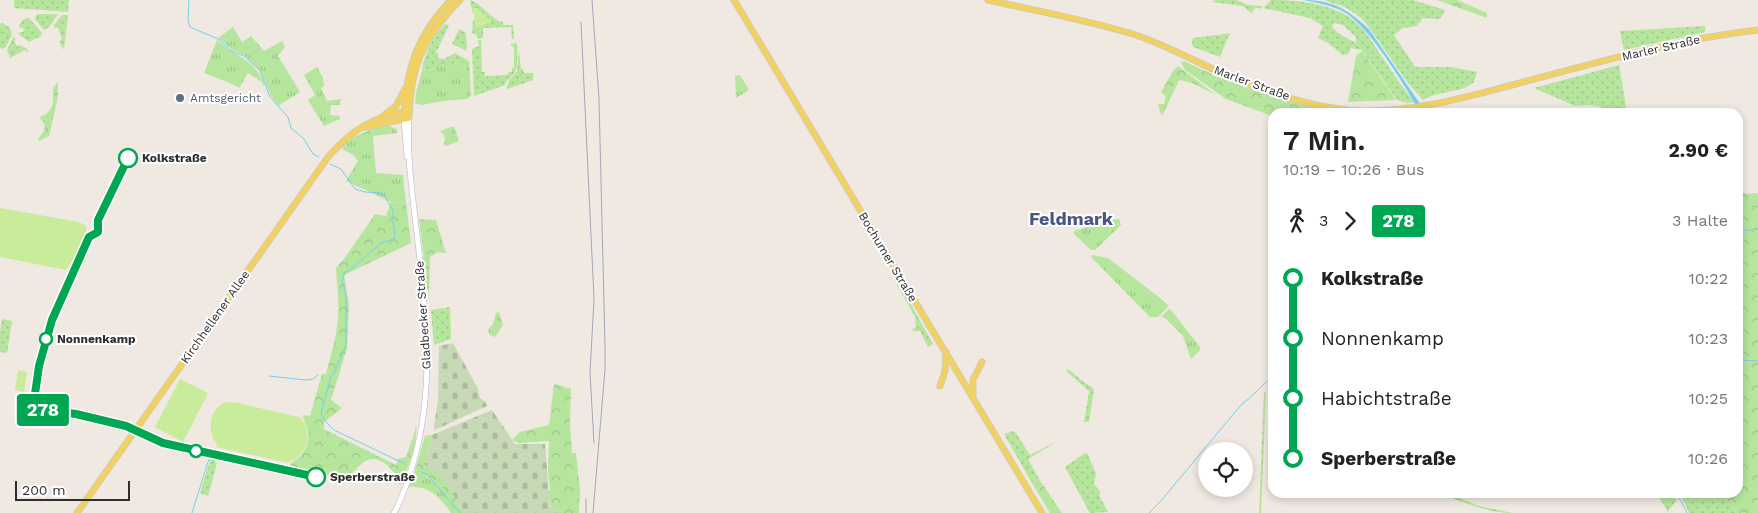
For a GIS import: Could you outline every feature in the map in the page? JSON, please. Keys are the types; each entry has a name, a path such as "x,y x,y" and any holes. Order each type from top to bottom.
{"main road":[{"path":"381,117 396,106 423,37 437,15 452,0"},
{"name":"Gladbecker Straße","path":"394,513 404,490 419,443 428,380 427,333 410,172 405,144 407,115 412,83 419,58 441,19 460,0"},
{"name":"Bochumer Straße","path":"734,0 1042,513"},
{"name":"Marler Straße","path":"988,0 1136,36 1218,71 1279,94 1307,102 1343,108"},
{"name":"Marler Straße","path":"1406,108 1486,92 1662,46 1758,30"},
{"path":"381,117 407,115 407,82"},
{"name":"Kirchhellener Allee","path":"360,128 407,115"},
{"name":"Kirchhellener Allee","path":"77,513 328,157 345,138 381,117"},
{"path":"940,386 945,370 946,352"},
{"path":"973,398 973,380 982,362"}],"green space":[{"path":"14,0 69,0 68,12 14,8"},
{"path":"470,0 503,22 503,25 513,25 514,39 512,39 511,27 483,28 483,38 478,39 477,35 472,33 473,20 475,20 476,28 491,21 477,8 473,9 473,14"},
{"path":"1215,0 1236,0 1248,5 1263,6 1260,9 1256,7 1251,13 1243,6 1212,2"},
{"path":"1271,0 1298,1 1325,6 1349,17 1367,34 1414,102 1407,103 1397,100 1362,50 1351,48 1348,54 1343,55 1318,38 1323,26 1310,18 1263,8","holes":["1333,23 1343,25 1356,37 1356,43 1332,27"]},
{"path":"1324,0 1413,0 1445,10 1440,19 1423,18 1417,26 1403,28 1394,35 1415,67 1451,67 1477,72 1474,82 1469,86 1423,100 1407,82 1360,17 1345,7"},
{"path":"1437,0 1457,0 1487,13 1487,18"},
{"path":"477,8 491,23 482,24 481,28 476,28 473,9"},
{"path":"37,14 58,14 49,27 44,30 35,19"},
{"path":"62,15 68,15 64,50 59,41 62,39 58,27 55,28 54,25"},
{"path":"29,18 42,33 41,36 29,42 17,33 23,32 24,29 19,27 19,25 24,19"},
{"path":"3,23 10,28 12,35 5,48 2,49 0,47 0,24"},
{"path":"445,24 449,25 435,52 439,54 437,58 444,59 455,53 469,61 422,71 430,46"},
{"path":"1705,26 1705,32 1624,50 1620,31"},
{"path":"233,27 242,42 251,36 264,51 282,41 285,47 278,56 300,92 278,106 271,96 260,70 244,55 233,50 218,38"},
{"path":"459,29 466,33 467,51 452,44"},
{"path":"1232,33 1229,35 1220,57 1193,47 1193,38"},
{"path":"14,36 17,46 20,45 28,51 25,50 10,58 7,50"},
{"path":"217,40 244,58 255,68 264,83 263,87 262,82 248,73 239,88 204,73"},
{"path":"478,40 483,40 481,41 482,72 485,72 485,76 508,75 508,72 512,72 512,68 514,68 514,47 511,44 517,43 517,63 516,70 505,85 474,96 472,49 479,46"},
{"path":"519,51 521,69 523,69 524,73 533,73 533,80 507,89 509,80 517,71"},
{"path":"1362,51 1396,100 1348,102 1356,56"},
{"path":"469,61 471,95 468,99 421,105 415,103 422,71"},
{"path":"1184,61 1262,93 1318,108 1268,108 1268,115 1226,99 1185,70 1181,63"},
{"path":"1619,65 1626,108 1603,108 1590,105 1575,106 1534,88"},
{"path":"1178,66 1216,95 1192,83 1180,80 1161,115 1158,104 1164,104 1166,96 1161,92"},
{"path":"317,67 323,78 324,86 321,88 327,101 341,99 340,105 331,105 330,115 340,116 340,119 324,126 308,100 315,95 304,75"},
{"path":"740,75 749,90 736,98 735,76"},
{"path":"58,82 58,96 49,136 39,141 38,139 44,131 45,125 39,117 48,113 52,106 53,88"},
{"path":"387,125 396,129 397,133 373,136 376,173 403,175 406,203 391,202 346,181 358,161 353,155 342,149 356,136"},
{"path":"454,126 459,141 446,146 444,144 445,136 440,131"},
{"path":"1743,193 1758,193 1758,513 1738,513 1726,498 1743,498"},
{"path":"391,202 406,203 411,243 344,275 349,305 347,348 331,400 342,408 324,422 324,429 396,465 398,459 406,457 416,425 412,456 400,485 395,479 397,475 388,466 375,459 364,462 346,481 315,471 290,466 307,446 308,431 303,415 310,416 322,374 326,374 334,345 338,312 336,268 375,214 386,216"},
{"path":"0,208 79,222 86,226 83,242 66,270 0,257"},
{"path":"419,219 436,220 446,253 437,252 430,257 424,258"},
{"path":"1119,219 1121,225 1095,250 1091,250 1074,234 1074,231 1108,220"},
{"path":"423,255 424,258 430,257 429,300 428,289 426,288"},
{"path":"1093,255 1108,258 1160,298 1168,305 1167,308 1158,317 1150,317 1091,257"},
{"path":"894,279 897,279 933,344 928,347 920,331 913,331 912,329 916,328 915,317"},
{"path":"450,307 451,339 434,345 431,310"},
{"path":"1169,309 1200,347 1200,350 1191,359 1183,336 1164,317 1161,317"},
{"path":"499,312 503,325 495,337 490,335 488,330 493,324 496,313"},
{"path":"2,319 12,321 7,353 0,352"},
{"path":"453,343 478,389 480,398 485,401 487,406 435,430 438,400 439,346"},
{"path":"1068,369 1094,389 1089,422 1084,422 1089,391 1066,371"},
{"path":"18,370 27,372 24,392 15,390"},
{"path":"180,379 208,393 183,442 155,427"},
{"path":"554,384 564,386 564,388 571,388 571,453 576,453 580,490 579,513 560,513 560,511 551,508 548,490 550,490 548,470 549,441 520,443 513,439 520,432 549,425"},
{"path":"1266,392 1261,513 1259,513 1264,393"},
{"path":"226,402 299,417 304,422 307,435 307,442 301,454 289,461 289,463 216,447 217,444 211,433 211,421 216,410"},
{"path":"492,410 515,444 545,444 550,506 560,511 560,513 464,513 443,477 424,464 432,435"},
{"path":"1013,431 1030,455 1058,441 1028,459 1039,479 1032,483 1004,434"},
{"path":"432,435 424,464 443,477 464,513 456,513 442,487 426,475 417,477 414,474 425,436"},
{"path":"1085,453 1088,454 1096,474 1094,484 1101,493 1099,495 1108,512 1090,513 1065,467"},
{"path":"211,457 216,458 215,462 217,463 208,496 200,493"},
{"path":"414,474 418,477 425,475 442,487 456,513 451,513 443,502 428,490 408,487"},
{"path":"1039,479 1062,513 1050,513 1032,483"},
{"path":"1452,498 1460,498 1479,506 1513,513 1484,509"},
{"path":"1659,498 1675,498 1677,500 1667,513"},
{"path":"1682,498 1726,498 1738,513 1689,513"}],"water":[{"path":"1303,0 1314,0 1339,7 1354,16 1369,29 1423,108 1418,108 1386,58 1365,30 1344,12 1324,4"}],"waterway":[{"path":"189,0 188,20 190,27 218,39 232,51 244,56 260,71 270,97 288,117 291,128 304,139 313,154 319,157"},
{"path":"330,164 341,169 355,189 384,195 393,211 395,233 394,239 381,243 350,270 345,272 342,281 346,296 346,346 331,376 321,414 334,430 405,464"},
{"path":"1743,230 1758,229"},
{"path":"1743,360 1758,361"},
{"path":"269,376 306,380 313,379 318,375"},
{"path":"1149,513 1241,405 1268,381"},
{"path":"192,513 209,459"},
{"path":"421,472 427,474 460,513"},
{"path":"1679,498 1687,513"}],"railway":[{"path":"592,0 599,99 605,345 605,369 593,513"},
{"path":"581,22 594,299 590,373 594,443"},
{"path":"586,499 586,513"}],"bus line":[{"name":"278","path":"128,158 98,220 98,232 89,237 55,312 39,366 33,408 76,414 126,426 163,443 316,477"}],"place":[{"name":"Amtsgericht","path":"180,98"},
{"name":"Kolkstraße","path":"128,158"},
{"name":"Nonnenkamp","path":"46,339"},
{"name":"Sperberstraße","path":"316,477"}],"district":[{"name":"Feldmark","path":"1071,219"}]}
